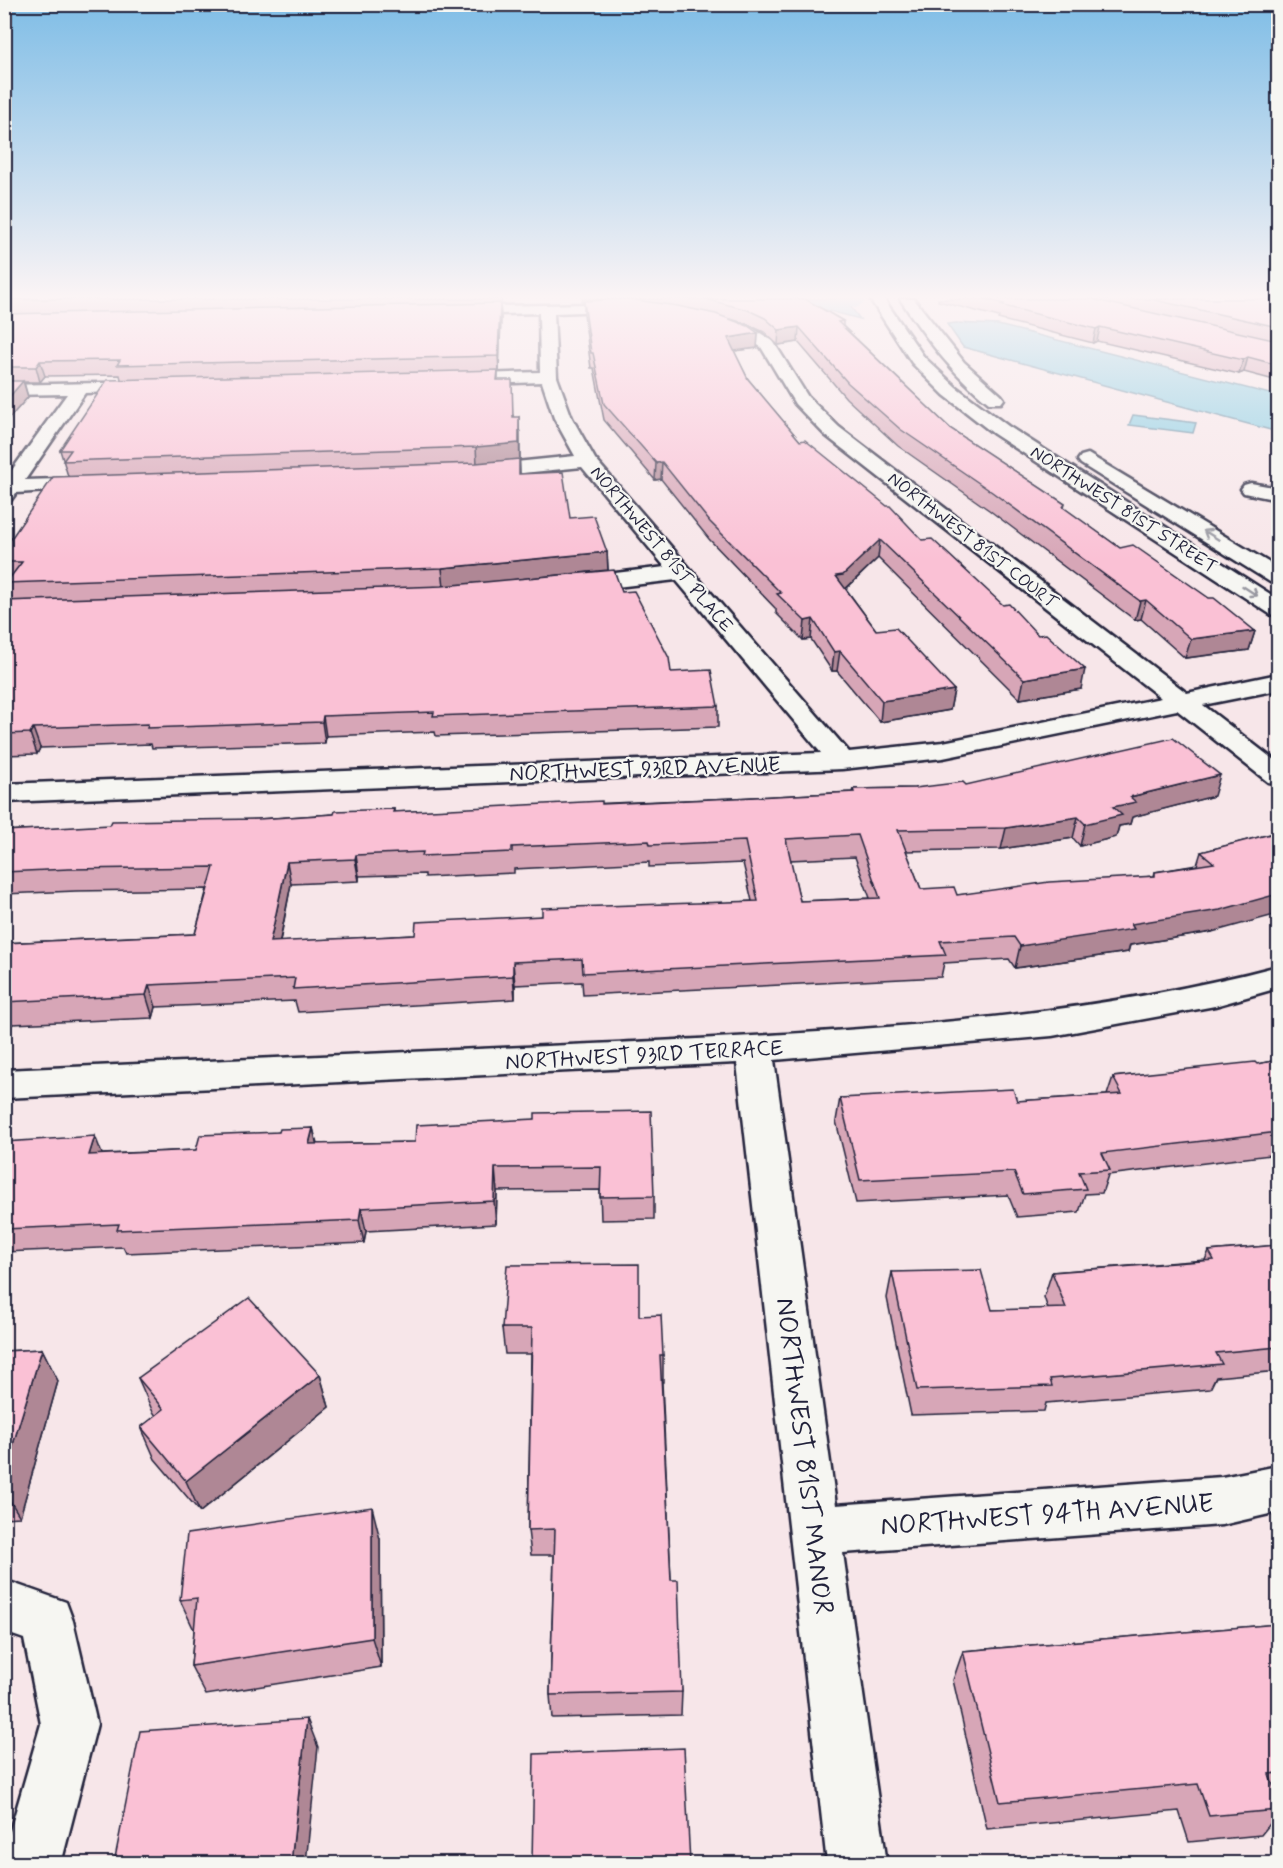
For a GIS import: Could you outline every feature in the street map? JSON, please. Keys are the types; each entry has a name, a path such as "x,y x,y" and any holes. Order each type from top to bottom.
{"street":[{"path":"4,390 155,386"},
{"name":"NORTHWEST 81ST PLACE","path":"552,386 563,418 587,460 842,760"},
{"name":"NORTHWEST 81ST COURT","path":"793,386 801,400 832,430 1278,776"},
{"name":"NORTHWEST 81ST STREET","path":"947,386 1001,430 1278,609"},
{"path":"978,386 1007,408"},
{"path":"8,491 80,388"},
{"name":"NORTHWEST 81ST STREET","path":"1075,452 1278,577"},
{"path":"453,473 587,460"},
{"path":"8,491 107,484"},
{"path":"1251,489 1278,494"},
{"path":"551,587 682,572"},
{"name":"NORTHWEST 93RD AVENUE","path":"4,793 842,760 943,750 1278,682"},
{"name":"NORTHWEST 93RD TERRACE","path":"4,1084 754,1049 1052,1024 1215,994 1278,977"},
{"name":"NORTHWEST 81ST MANOR","path":"754,1049 813,1531 857,1863"},
{"name":"NORTHWEST 94TH AVENUE","path":"813,1531 1222,1501 1278,1489"},
{"path":"26,1614 69,1724 31,1863"}],"water":[{"path":"1108,386 1239,386 1278,396 1278,432"},
{"path":"1133,415 1196,423 1193,433 1129,425"}],"building":[{"path":"4,386 19,386 4,403"},
{"path":"103,386 512,386 513,417 519,417 519,443 476,447 63,461 71,450 60,450"},
{"path":"600,386 754,386 800,441 805,440 887,506 890,506 922,540 932,539 1003,605 1009,604 1038,635 1046,634 1085,669 1024,679 880,540 843,575 836,576 876,630 896,628 954,690 882,701 840,651 834,652 813,619 805,621 777,594 781,593 710,522 662,462 656,463 604,404"},
{"path":"852,386 906,386 951,429 1065,504 1063,507 1120,548 1133,545 1209,598 1214,598 1255,631 1191,639 1146,600 1140,601 992,492 900,429"},
{"path":"519,459 519,474 563,472 570,518 594,516 607,552 442,568 6,583 22,562 4,562 4,549 53,477 476,463"},
{"path":"614,570 622,592 634,591 669,658 671,672 711,670 718,706 433,716 434,712 323,716 322,722 147,728 148,724 33,728 30,733 4,734 4,601 442,586"},
{"path":"1173,738 1220,775 1130,797 1136,802 1113,807 1122,815 1085,824 1078,817 1006,828 898,830 921,889 954,887 957,895 1049,882 1155,876 1155,872 1214,863 1201,852 1278,832 1278,894 1220,910 1131,924 1134,929 1020,946 1014,937 940,941 946,955 583,973 582,959 513,962 513,976 293,989 295,978 149,985 146,995 4,1002 4,943 195,934 214,867 4,872 4,831 110,825 112,821 258,819 334,814 335,811 394,809 393,812 602,801 602,804 854,792 853,789 915,788 963,782 966,785","holes":["858,835 880,898 800,901 786,839","649,841 650,845 745,841 758,901 542,908 542,916 416,922 415,935 270,942 287,862 355,859 356,855 423,852 422,856 512,852 512,847"]},
{"path":"1278,1060 1278,1132 1102,1153 1110,1170 1079,1172 1086,1189 1023,1194 1014,1172 860,1180 840,1098 1013,1089 1017,1101 1122,1094 1113,1077 1255,1062 1257,1064"},
{"path":"651,1111 654,1196 600,1197 601,1167 495,1168 494,1201 361,1208 359,1220 117,1230 119,1224 4,1229 4,1142 95,1136 89,1155 196,1150 200,1135 279,1132 280,1129 313,1128 309,1144 415,1142 416,1125 535,1119 535,1113"},
{"path":"1278,1245 1278,1347 1216,1353 1222,1364 1050,1379 1052,1386 917,1390 892,1272 981,1270 992,1310 1066,1308 1052,1272 1214,1260 1209,1251"},
{"path":"639,1264 639,1316 661,1315 663,1355 660,1355 671,1580 678,1580 682,1692 550,1695 555,1529 528,1530 532,1328 502,1328 507,1265"},
{"path":"249,1298 320,1375 186,1481 141,1427 164,1409 138,1378"},
{"path":"42,1349 4,1474 4,1351"},
{"path":"372,1507 372,1638 191,1666 197,1598 180,1600 187,1534"},
{"path":"1278,1624 1278,1773 1269,1774 1278,1799 1278,1810 1209,1816 1198,1784 1000,1802 963,1651"},
{"path":"307,1719 291,1863 114,1863 140,1731"},
{"path":"684,1748 690,1863 532,1863 534,1754"}]}
